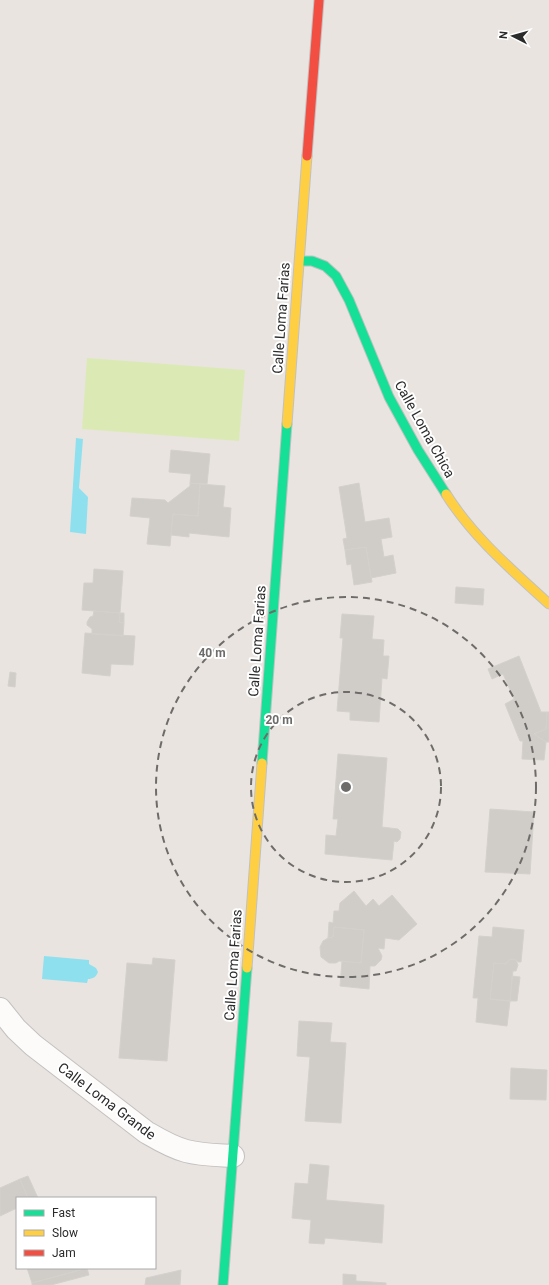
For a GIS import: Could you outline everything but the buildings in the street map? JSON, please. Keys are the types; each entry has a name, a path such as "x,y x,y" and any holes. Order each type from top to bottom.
{"main road":[{"name":"Calle Loma Farias","path":"223,1285 319,0"},
{"name":"Calle Loma Chica","path":"300,261 312,261 325,266 336,276 349,300 389,397 418,450 454,507 498,558 549,604"}],"street":[{"name":"Calle Loma Grande","path":"0,1009 33,1045 146,1132 164,1142 186,1151 233,1156"}],"green space":[{"path":"87,358 245,370 239,441 82,429"}],"water":[{"path":"76,438 83,439 79,488 88,497 86,534 70,532"},
{"path":"44,956 89,960 89,964 96,968 98,972 94,977 88,979 87,983 42,979"}],"traffic: fast":[{"path":"300,261 312,261 325,266 336,276 349,300 389,397 418,450 446,494"},
{"path":"262,763 287,424"},
{"path":"223,1285 247,968"}],"traffic: slow":[{"path":"287,424 307,156"},
{"path":"446,494 468,525 481,539 507,566 549,604"},
{"path":"247,968 262,763"}],"traffic: jam":[{"path":"307,156 319,0"}]}
